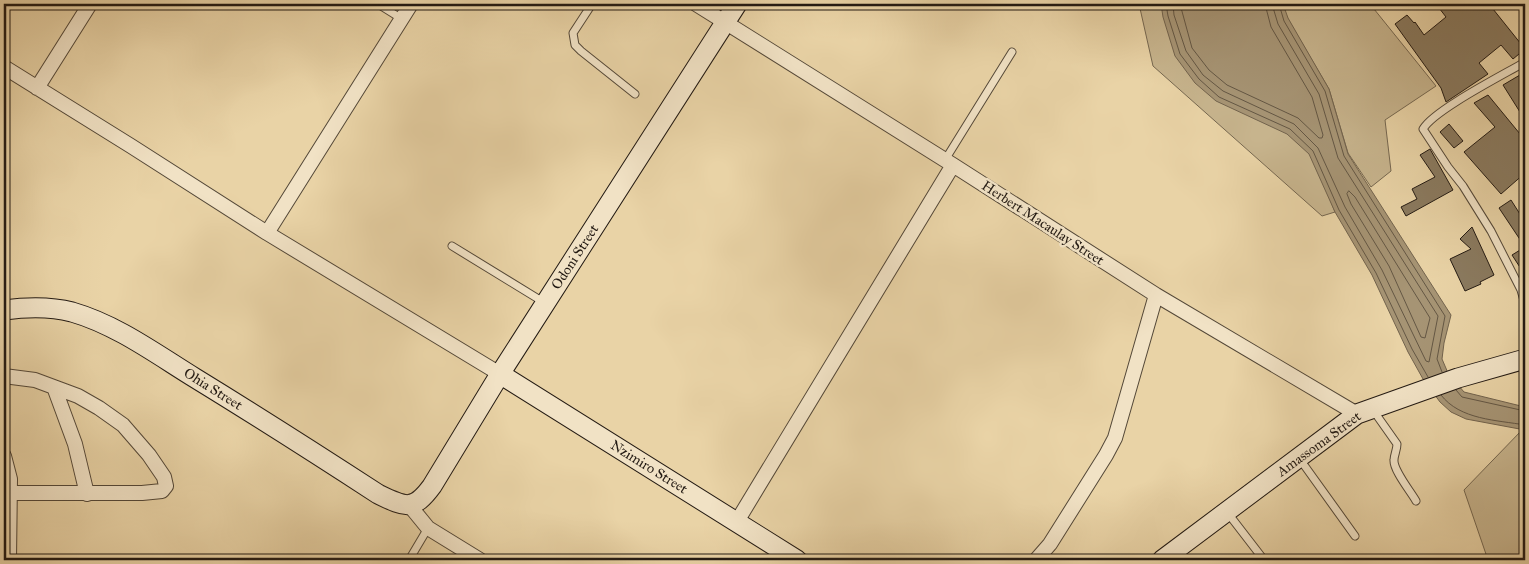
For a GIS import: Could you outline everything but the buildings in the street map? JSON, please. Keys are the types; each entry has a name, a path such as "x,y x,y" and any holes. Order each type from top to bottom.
{"street":[{"path":"37,88 90,4"},
{"path":"266,233 411,4"},
{"name":"Herbert Macaulay Street","path":"696,4 949,162 1156,295 1364,411"},
{"name":"Odoni Street","path":"410,506 423,498 432,486 500,374 728,25 737,4"},
{"path":"4,67 266,233 500,374"},
{"path":"736,523 949,162"},
{"path":"1036,560 1050,544 1106,456 1114,438 1156,295"},
{"name":"Ohia Street","path":"4,310 34,307 56,309 81,315 108,326 197,379 378,494 399,504 410,506"},
{"name":"Amassoma Street","path":"1162,560 1364,411 1458,378 1525,359"},
{"name":"Nzimiro Street","path":"500,374 797,560"},
{"path":"4,376 35,380 85,400 123,425 149,455 166,481 165,488 162,491 142,493 7,493"},
{"path":"54,387 74,444 87,494"},
{"path":"4,456 10,479 7,493 9,560"},
{"path":"410,506 428,528 480,560"}],"lane":[{"path":"378,4 402,19"},
{"path":"592,4 573,33 575,45 600,68 635,94"},
{"path":"949,162 1012,52"},
{"path":"1525,62 1443,111 1426,123 1423,129 1491,231 1521,290 1525,304"},
{"path":"452,246 546,303"},
{"path":"1364,411 1397,444 1394,460 1395,468 1416,500"},
{"path":"1298,458 1355,536"},
{"path":"1227,511 1264,560"},
{"path":"409,560 428,528"}],"shaded area":[{"path":"1139,4 1239,4 1291,100 1335,212 1322,216 1153,66"},
{"path":"1279,4 1370,4 1436,86 1385,120 1391,171 1371,187 1348,153 1329,89"},
{"path":"1522,430 1525,430 1525,560 1488,560 1464,490"}],"water":[{"path":"1161,4 1283,4 1288,18 1329,89 1348,154 1451,315 1442,359 1448,373 1464,392 1525,407 1525,430 1466,419 1451,412 1440,402 1423,379 1408,352 1372,275 1335,212 1309,154 1287,134 1216,101 1195,83 1175,56"}]}
